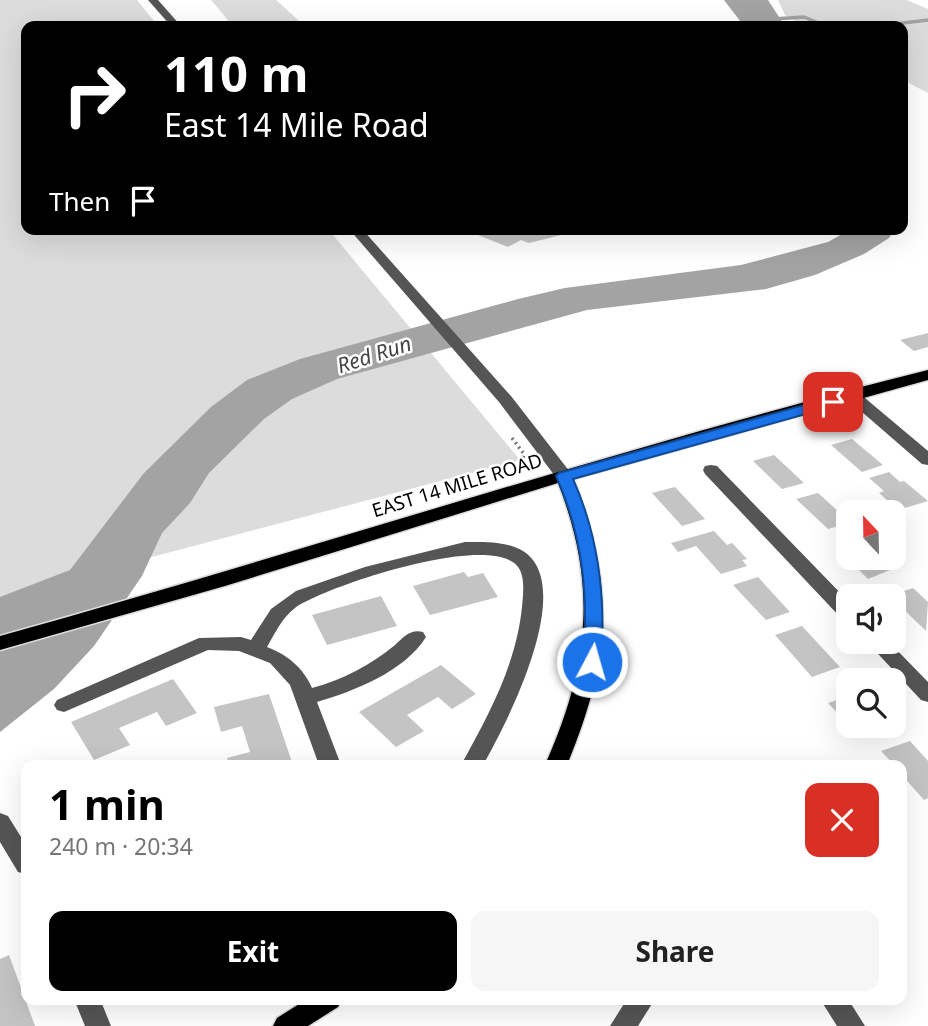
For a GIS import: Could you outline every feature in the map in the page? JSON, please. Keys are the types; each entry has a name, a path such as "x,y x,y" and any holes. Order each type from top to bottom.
{"main road":[{"name":"EAST 14 MILE ROAD","path":"0,643 146,602 564,476 928,376"},
{"path":"558,760 587,685 596,614 590,557 575,500 564,476"},
{"path":"286,1026 319,1005"}],"street":[{"path":"153,0 172,21"},
{"path":"360,235 477,367 564,476"},
{"path":"853,396 928,460"},
{"path":"711,470 836,600"},
{"path":"256,649 275,617 287,605 317,589 465,548 489,546 506,552 527,568 532,584 528,629 511,695 475,760"},
{"path":"307,697 346,686 369,675 416,637"},
{"path":"64,705 206,643 224,641 256,649 288,667 307,697 328,760"},
{"path":"889,654 928,695"},
{"path":"0,822 21,857"},
{"path":"90,1005 99,1026"},
{"path":"624,1026 638,1005"},
{"path":"837,1005 852,1026"}],"path":[{"path":"512,438 524,454 525,460 520,471"}],"shaded area":[{"path":"0,0 137,0 154,21 21,21 21,235 333,235 520,460 0,597"},
{"path":"211,0 276,0 299,21 229,21"},
{"path":"778,0 907,0 928,9 928,93 908,83 908,21 796,21 785,15"}],"water":[{"path":"724,0 768,0 782,21 740,21"},
{"name":"Red Run","path":"840,235 891,235 864,254 815,275 766,289 587,310 337,379 292,399 264,419 209,473 190,503 162,533 142,576 94,646 54,689 0,732 0,597 70,570 144,473 211,407 247,380 300,359 518,299 565,288 741,265 828,242"}],"building":[{"path":"478,235 561,235 529,243 521,240 508,247"},
{"path":"928,333 928,347 914,351 900,340"},
{"path":"852,439 883,465 862,472 831,445"},
{"path":"774,455 804,483 782,489 753,461"},
{"path":"889,472 928,501 906,508 906,500 887,500 879,493 884,491 869,478"},
{"path":"675,487 705,519 682,526 652,493"},
{"path":"818,493 836,509 836,527 828,529 796,499"},
{"path":"714,531 727,545 732,543 747,559 742,560 747,566 721,574 696,546 678,552 671,543"},
{"path":"859,570 890,570 868,579"},
{"path":"464,572 468,577 483,573 498,597 430,615 413,586"},
{"path":"758,577 790,612 766,620 733,585"},
{"path":"913,588 928,602 926,631 906,612 906,590"},
{"path":"381,596 397,626 327,645 312,615"},
{"path":"802,626 840,667 812,677 775,635"},
{"path":"441,665 476,694 452,709 438,697 407,715 424,731 396,747 359,712"},
{"path":"173,679 197,713 166,726 157,712 119,728 130,745 94,760 71,722"},
{"path":"269,694 291,760 228,760 250,752 242,726 221,732 214,707"},
{"path":"836,700 836,712 828,703"},
{"path":"910,741 928,761 928,798 924,800 907,781 907,760 889,760 881,751"},
{"path":"9,955 21,988 21,1005 27,1005 35,1026 0,1026 0,959"}],"waterway":[{"path":"773,19 804,17 814,21"},
{"path":"908,22 928,20"}],"route":[{"path":"592,662 596,614 592,569 575,500 564,476 833,402"}]}
